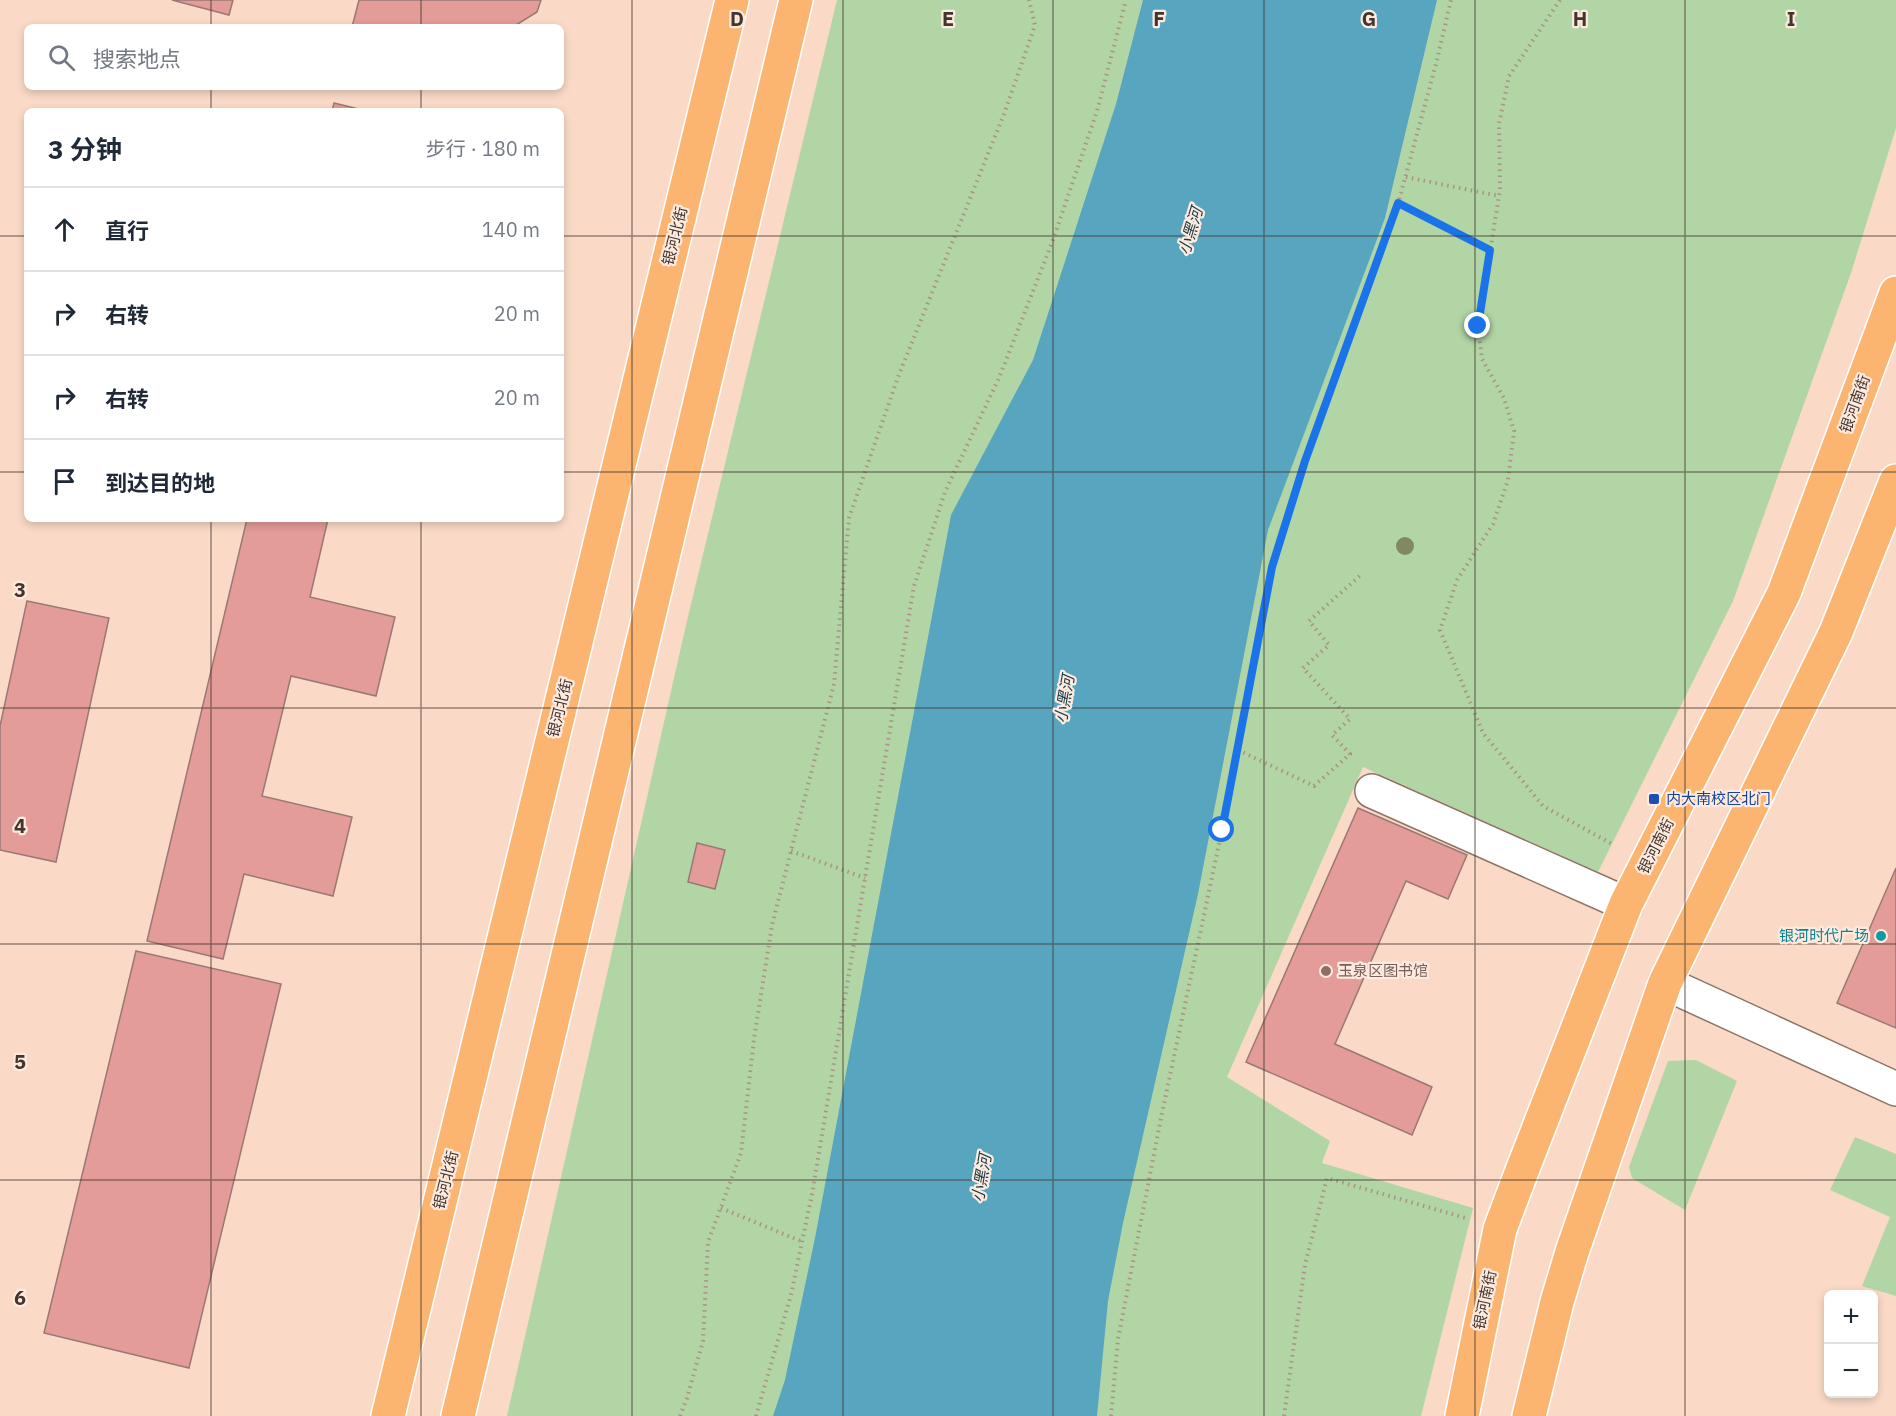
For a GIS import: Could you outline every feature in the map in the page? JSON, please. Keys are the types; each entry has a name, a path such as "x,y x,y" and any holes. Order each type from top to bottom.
{"main road":[{"name":"银河北街","path":"388,1416 732,0"},
{"path":"458,1416 796,0"},
{"name":"银河南街","path":"1461,1416 1500,1229 1626,904 1784,592 1896,292"},
{"path":"1529,1416 1557,1302 1572,1252 1665,984 1836,632 1896,481"}],"lane":[{"path":"1372,791 1626,904"},
{"path":"1665,984 1896,1089"}],"path":[{"path":"680,1416 704,1341 708,1242 741,1153 754,1039 772,925 834,684 849,519 898,377 1004,114 1035,25 1029,0"},
{"path":"756,1416 791,1295 812,1194 914,586 945,492 999,378 1053,240 1097,111 1126,0"},
{"path":"1111,1416 1118,1339 1162,1113 1238,750 1272,567 1305,461 1398,203 1451,0"},
{"path":"1560,0 1509,76 1499,124 1499,196 1478,326 1482,359 1504,398 1514,431 1508,480 1493,524 1457,580 1440,630 1483,733 1544,806 1612,844"},
{"path":"1406,177 1499,196"},
{"path":"1398,203 1490,250"},
{"path":"1238,750 1314,786 1350,754 1332,735 1350,718 1304,668 1329,645 1309,621 1362,574"},
{"path":"791,851 865,878"},
{"path":"1284,1416 1305,1265 1327,1178 1470,1219"},
{"path":"721,1208 802,1242"}],"green space":[{"path":"837,0 1896,0 1896,128 1851,273 1733,601 1598,872 1363,767 1227,1077 1330,1141 1322,1163 1473,1208 1421,1416 507,1416 686,625"},
{"path":"1696,1060 1737,1081 1685,1210 1632,1178 1629,1167 1668,1061"},
{"path":"1855,1137 1896,1154 1896,1296 1862,1286 1890,1217 1830,1190"}],"water":[{"name":"小黑河","path":"1143,0 1437,0 1385,218 1268,530 1198,894 1123,1223 1108,1301 1097,1416 773,1416 785,1380 815,1238 951,515 1033,360 1116,104"}],"building":[{"path":"172,0 233,0 229,15"},
{"path":"359,0 541,0 537,12 518,24 353,24"},
{"path":"334,103 355,108 333,108"},
{"path":"246,522 327,522 310,597 395,617 376,696 291,676 262,796 352,817 333,896 244,874 223,959 147,941"},
{"path":"27,601 109,618 56,862 0,850 0,726"},
{"name":"玉泉区图书馆","path":"1358,808 1467,855 1448,899 1406,881 1335,1044 1432,1087 1412,1135 1246,1062"},
{"path":"697,843 725,850 715,889 688,882"},
{"name":"银河时代广场","path":"1896,868 1896,1028 1837,1003"},
{"path":"136,951 281,984 189,1368 44,1333"}],"place":[{"name":"内大南校区北门","path":"1654,799"},
{"name":"银河时代广场","path":"1881,936"},
{"name":"玉泉区图书馆","path":"1326,971"}],"route":[{"path":"1222,830 1272,567 1305,461 1398,203 1490,250 1478,326"}]}
